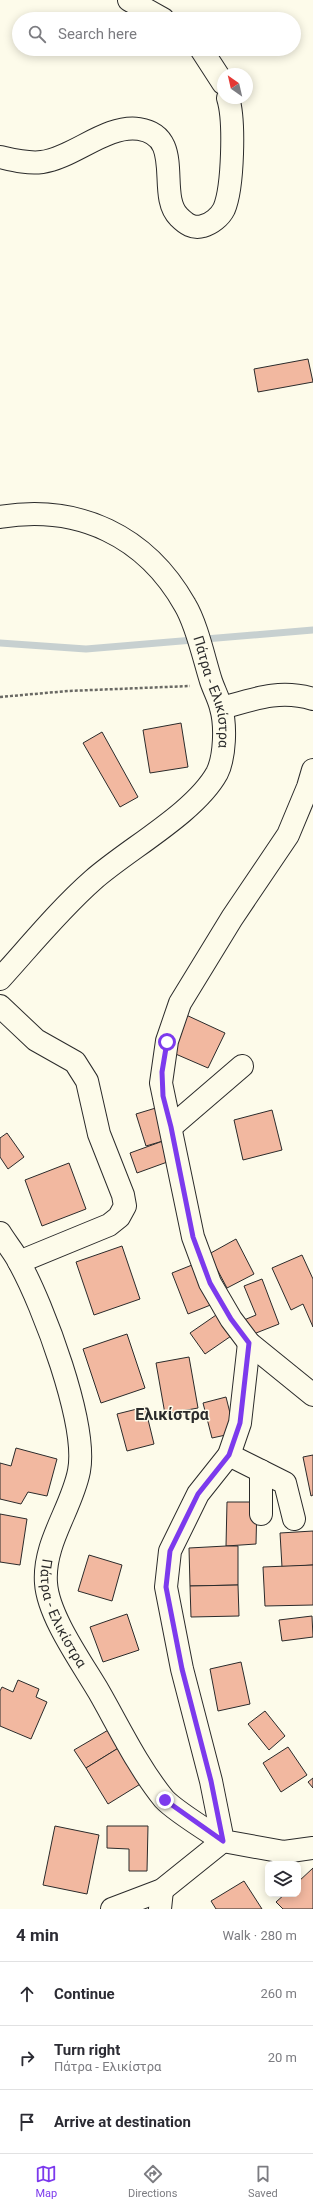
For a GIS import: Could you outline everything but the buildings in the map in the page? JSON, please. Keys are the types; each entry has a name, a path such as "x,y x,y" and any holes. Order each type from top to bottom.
{"street":[{"path":"129,0 150,12"},
{"path":"206,56 217,74"},
{"path":"0,157 22,162 43,162 81,148 117,130 133,128 147,130 158,136 165,148 172,204 177,216 187,224 197,228 219,216 224,209 229,186 233,127 229,104"},
{"name":"Πάτρα - Ελικίστρα","path":"0,517 34,514 68,517 91,522 120,536 147,555 165,574 186,607 212,685 222,708 223,756 210,785 178,814 93,880 54,919 0,979"},
{"path":"222,708 280,694 298,694 313,699"},
{"path":"313,770 288,835 232,918 180,1004 167,1042 162,1072 163,1096 171,1127 193,1237 210,1283 231,1319 249,1343 313,1395"},
{"path":"0,1006 36,1040 75,1062 82,1071 87,1080 99,1134 123,1195 125,1206 119,1217 109,1225 19,1262"},
{"path":"171,1127 242,1066"},
{"name":"Πάτρα - Ελικίστρα","path":"0,1233 19,1262 30,1283 58,1356 77,1419 80,1448 79,1469 75,1489 57,1528 49,1555 46,1583 54,1613 135,1755 165,1800 223,1841"},
{"path":"223,1841 211,1781 182,1669 166,1587 170,1551 182,1524 198,1494 229,1455 240,1423 249,1343"},
{"path":"229,1455 285,1483 294,1519"},
{"path":"261,1471 261,1514"},
{"path":"223,1841 284,1852 313,1848"},
{"path":"112,1909 161,1900 223,1841"}],"path":[{"path":"0,697 212,685"}],"waterway":[{"path":"0,643 86,649 313,630"}],"district":[{"name":"Ελικίστρα","path":"172,1414"}],"route":[{"path":"165,1800 223,1841 211,1781 182,1669 166,1587 170,1551 182,1524 198,1494 229,1455 240,1423 249,1343 231,1319 210,1283 193,1237 161,1083 167,1042"}]}
